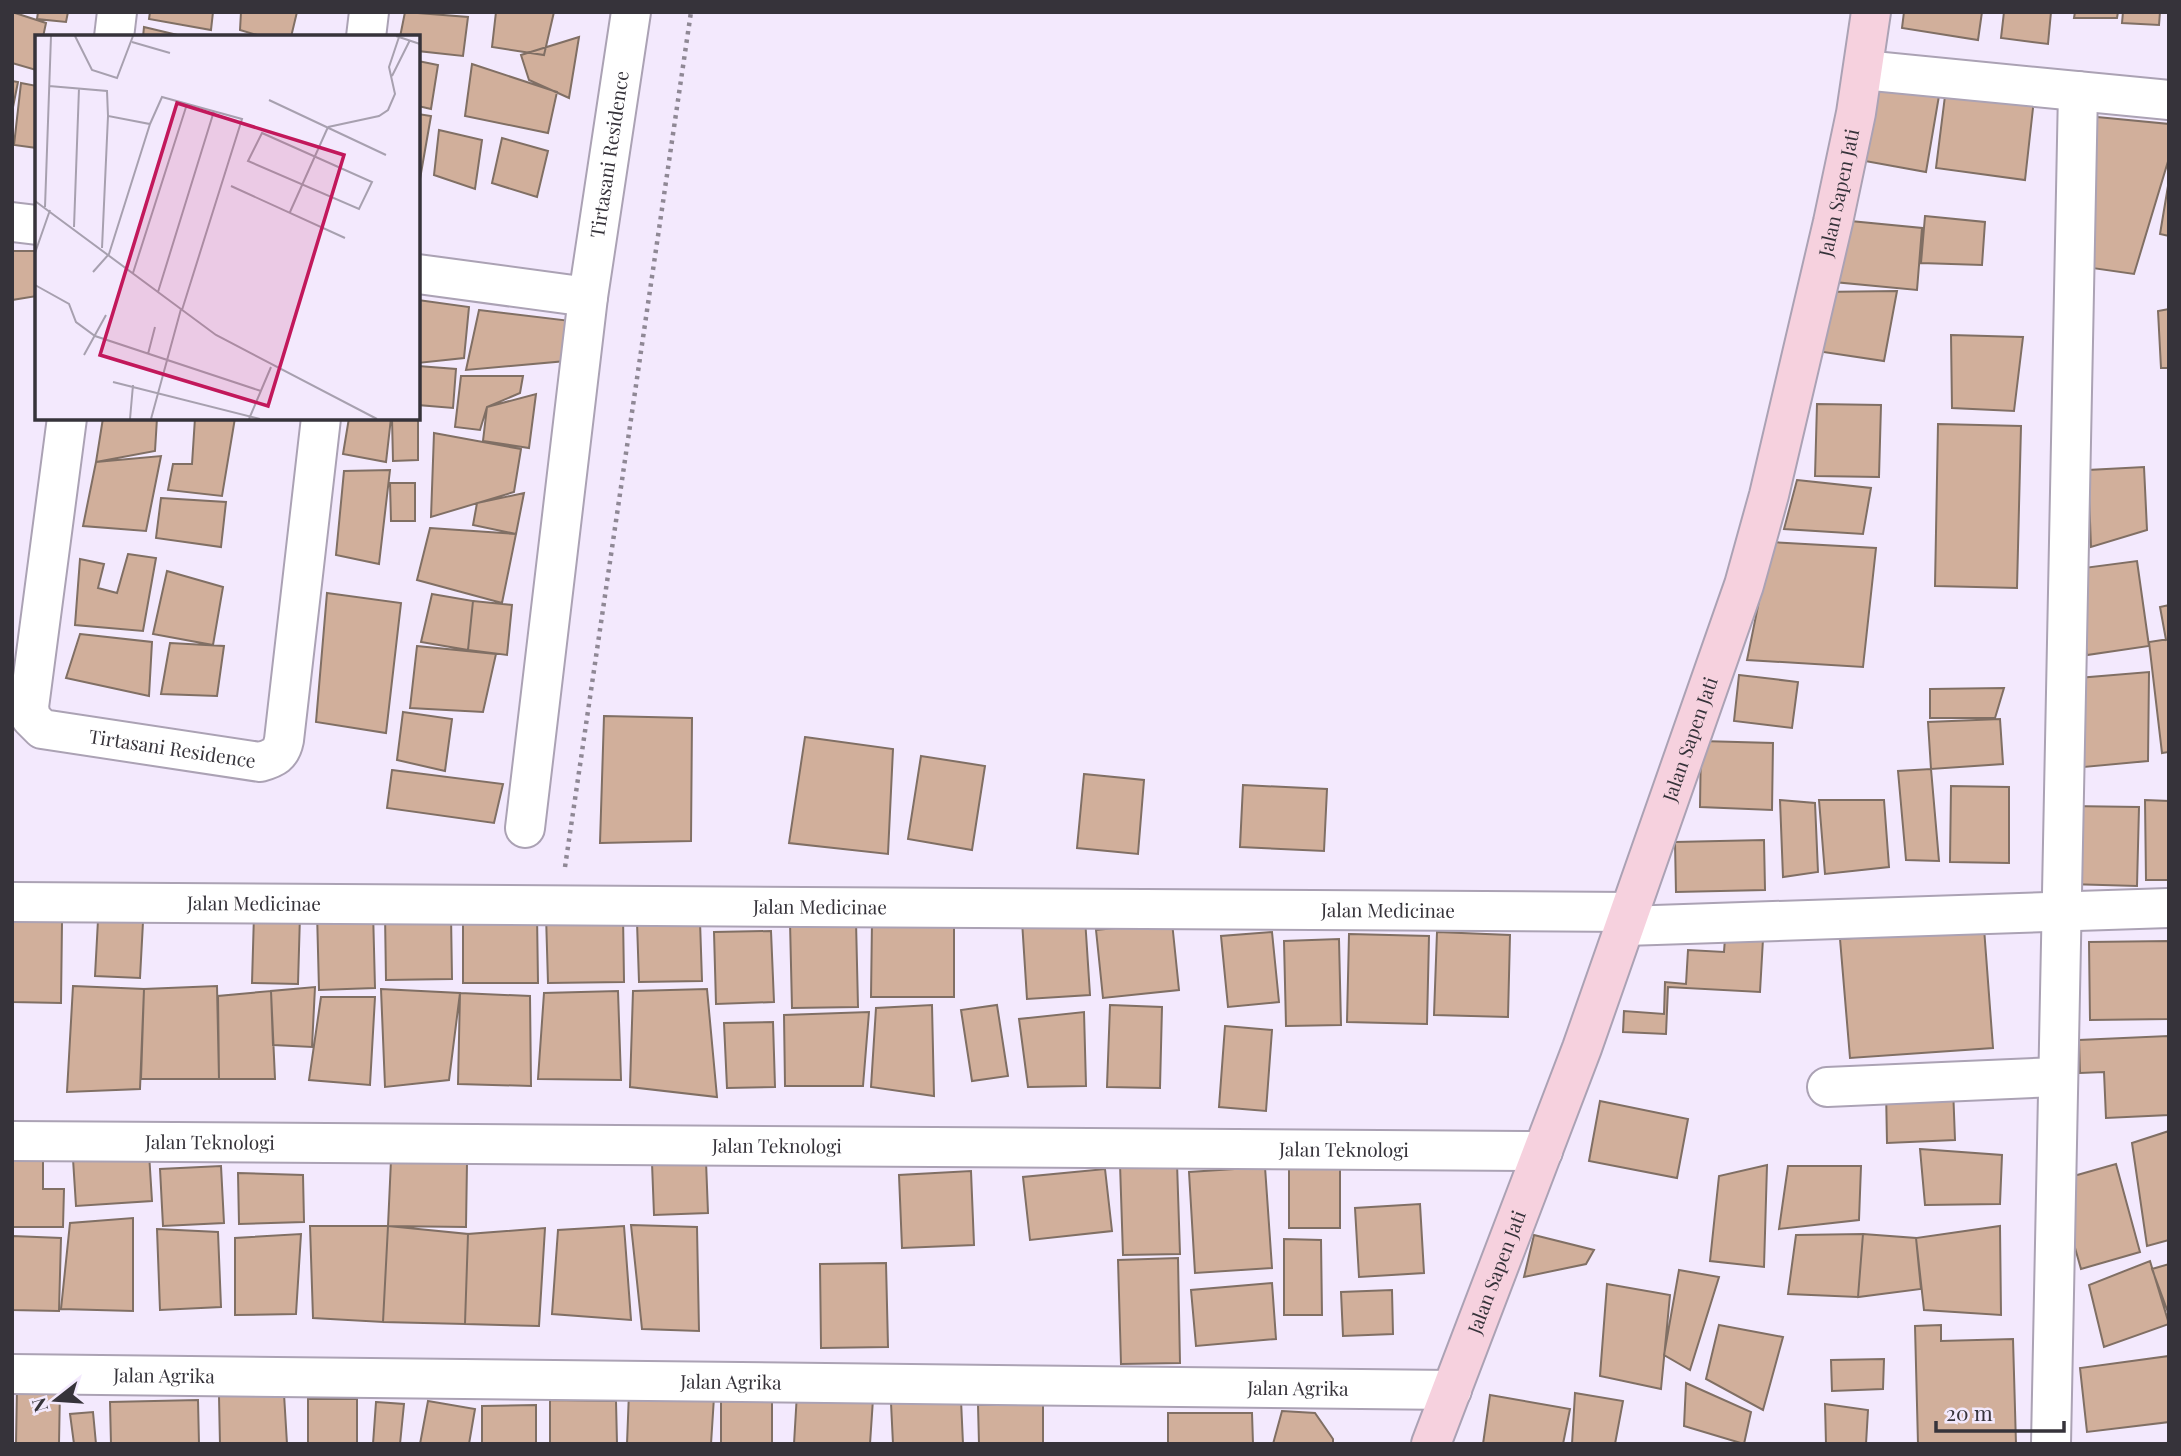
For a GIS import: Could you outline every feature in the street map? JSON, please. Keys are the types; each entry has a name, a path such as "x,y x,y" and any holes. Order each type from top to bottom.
{"street":[{"path":"114,35 117,12"},
{"path":"366,35 369,12"},
{"name":"Tirtasani Residence","path":"525,828 588,297 631,12"},
{"name":"Jalan Sapen Jati","path":"1431,1444 1543,1151 1627,919 1751,559 1833,222 1863,70 1871,12"},
{"path":"1863,70 2169,100"},
{"path":"2051,1444 2078,91"},
{"path":"12,222 35,225"},
{"path":"420,274 588,297"},
{"name":"Tirtasani Residence","path":"67,420 29,707 31,718 42,729 260,762 274,758 282,750 284,740 321,420"},
{"name":"Jalan Medicinae","path":"12,902 559,905 1627,919 2169,908"},
{"path":"1827,1087 2057,1077"},
{"name":"Jalan Teknologi","path":"12,1140 1543,1151"},
{"name":"Jalan Agrika","path":"12,1374 1452,1390"}],"path":[{"path":"559,905 691,12"}],"building":[{"path":"12,12 46,23 43,35 35,35 35,70 12,63"},
{"path":"38,12 68,12 66,22 37,19"},
{"path":"150,12 213,12 211,30 149,19"},
{"path":"241,12 297,12 291,35 257,35 240,30"},
{"path":"405,12 468,17 463,56 420,51 420,35 400,35"},
{"path":"496,12 554,12 544,55 492,47"},
{"path":"1904,12 1982,12 1978,40 1902,28"},
{"path":"2004,12 2051,12 2048,44 2001,38"},
{"path":"2075,12 2118,12 2117,18 2074,18"},
{"path":"2123,12 2160,12 2159,25 2122,23"},
{"path":"144,27 178,35 143,35"},
{"path":"579,37 569,98 529,80 521,55"},
{"path":"420,61 438,65 431,109 420,106"},
{"path":"472,64 557,92 548,133 465,116"},
{"path":"1869,71 1941,84 1926,172 1854,159"},
{"path":"12,81 18,82 12,112"},
{"path":"21,83 35,86 35,148 14,145"},
{"path":"1946,88 2034,99 2025,180 1936,168"},
{"path":"420,114 431,116 420,179"},
{"path":"2097,117 2169,124 2169,158 2134,274 2092,268"},
{"path":"439,130 482,140 475,189 434,175"},
{"path":"502,138 548,151 537,197 492,183"},
{"path":"2169,180 2169,236 2160,234"},
{"path":"1925,216 1985,222 1982,265 1921,263"},
{"path":"1840,220 1922,228 1917,290 1834,282"},
{"path":"12,251 35,251 35,296 12,300"},
{"path":"1897,291 1884,361 1810,350 1819,292"},
{"path":"420,300 469,307 464,358 420,363"},
{"path":"2169,309 2169,368 2161,368 2158,311"},
{"path":"479,310 571,321 566,361 466,370"},
{"path":"1951,335 2023,337 2014,411 1952,408"},
{"path":"420,366 456,369 453,408 420,405"},
{"path":"461,376 523,376 520,393 487,407 480,430 455,427"},
{"path":"536,394 529,448 483,441 487,407"},
{"path":"1817,404 1881,405 1879,477 1815,476"},
{"path":"103,420 157,420 155,451 96,462"},
{"path":"195,420 235,420 222,496 168,490 173,464 192,464"},
{"path":"349,420 391,420 386,462 343,454"},
{"path":"392,420 418,420 418,460 393,461"},
{"path":"1938,424 2021,426 2017,588 1935,586"},
{"path":"434,433 521,449 514,492 431,517"},
{"path":"161,456 146,531 83,526 96,462"},
{"path":"2144,467 2147,530 2091,547 2088,470"},
{"path":"390,470 379,564 336,555 344,471"},
{"path":"1797,480 1871,488 1863,534 1784,529"},
{"path":"390,483 415,483 415,521 391,521"},
{"path":"524,493 516,534 473,525 477,503"},
{"path":"161,498 226,502 221,547 156,538"},
{"path":"430,528 516,534 502,603 417,580"},
{"path":"1771,542 1876,548 1863,667 1747,660"},
{"path":"128,554 156,558 143,631 75,625 80,559 104,564 98,588 117,593"},
{"path":"2137,561 2149,646 2087,655 2076,569"},
{"path":"167,571 223,587 213,645 153,634"},
{"path":"327,593 401,603 386,733 316,722"},
{"path":"432,594 473,601 468,650 421,642"},
{"path":"473,601 512,605 507,655 468,650"},
{"path":"2169,605 2169,639 2166,640 2160,607"},
{"path":"80,634 152,642 149,696 66,678"},
{"path":"2169,639 2169,752 2162,753 2149,642"},
{"path":"170,643 224,646 217,696 161,694"},
{"path":"417,646 496,654 483,712 410,708"},
{"path":"2149,672 2148,761 2084,767 2078,678"},
{"path":"1739,675 1798,682 1792,728 1734,721"},
{"path":"2004,688 1995,718 1930,718 1930,689"},
{"path":"403,712 452,719 445,771 397,760"},
{"path":"604,716 692,718 691,841 600,843"},
{"path":"2000,719 2003,764 1931,769 1928,722"},
{"path":"805,737 893,749 888,854 789,843"},
{"path":"1701,741 1773,743 1772,810 1700,807"},
{"path":"921,756 985,766 972,850 908,839"},
{"path":"1931,769 1939,861 1906,860 1898,771"},
{"path":"392,770 503,784 494,823 387,808"},
{"path":"1084,774 1144,780 1138,854 1077,848"},
{"path":"1243,785 1327,789 1324,851 1240,847"},
{"path":"1951,786 2009,787 2009,863 1950,862"},
{"path":"1780,800 1815,803 1818,872 1783,877"},
{"path":"1819,800 1884,800 1889,867 1825,874"},
{"path":"2145,800 2169,801 2169,880 2146,880"},
{"path":"2069,806 2139,807 2137,886 2068,884"},
{"path":"1764,840 1765,890 1676,892 1675,842"},
{"path":"373,910 375,988 319,990 317,912"},
{"path":"254,914 300,915 298,984 252,983"},
{"path":"385,914 451,914 452,979 386,980"},
{"path":"537,914 538,983 463,983 463,916"},
{"path":"623,914 624,982 548,983 546,915"},
{"path":"1085,918 1090,995 1027,999 1022,921"},
{"path":"98,920 143,922 140,978 95,976"},
{"path":"700,921 702,981 639,982 637,922"},
{"path":"856,921 858,1007 792,1008 790,922"},
{"path":"872,921 954,922 954,997 871,997"},
{"path":"12,922 62,922 61,1003 12,1002"},
{"path":"1172,922 1179,990 1103,998 1096,930"},
{"path":"1984,928 1993,1048 1850,1058 1840,939"},
{"path":"771,931 774,1002 716,1004 714,932"},
{"path":"1272,932 1279,1002 1228,1007 1221,936"},
{"path":"1437,932 1510,935 1508,1017 1434,1015"},
{"path":"1349,934 1429,936 1427,1024 1347,1022"},
{"path":"1725,938 1763,939 1760,992 1668,987 1666,1034 1623,1032 1624,1011 1664,1014 1665,982 1686,984 1688,950 1724,952"},
{"path":"1339,939 1341,1025 1286,1026 1284,941"},
{"path":"2169,941 2169,1019 2090,1020 2089,942"},
{"path":"73,986 144,989 140,1089 67,1092"},
{"path":"217,986 219,1079 141,1079 144,989"},
{"path":"315,987 312,1047 273,1045 271,991"},
{"path":"381,989 460,993 449,1080 385,1087"},
{"path":"707,989 717,1097 630,1087 633,991"},
{"path":"271,991 275,1079 219,1079 218,996"},
{"path":"618,991 621,1080 538,1079 544,993"},
{"path":"460,993 530,996 531,1086 458,1084"},
{"path":"321,997 375,997 370,1085 309,1080"},
{"path":"932,1005 934,1096 871,1087 876,1008"},
{"path":"997,1005 1008,1076 972,1081 961,1010"},
{"path":"1110,1005 1162,1007 1160,1088 1107,1087"},
{"path":"869,1012 863,1086 785,1086 784,1015"},
{"path":"1084,1012 1086,1086 1028,1087 1019,1019"},
{"path":"773,1022 775,1087 727,1088 724,1023"},
{"path":"1225,1026 1272,1030 1266,1111 1219,1107"},
{"path":"2168,1036 2169,1115 2106,1118 2104,1072 2080,1073 2079,1040"},
{"path":"1953,1087 1955,1140 1887,1143 1886,1089"},
{"path":"1600,1101 1688,1119 1677,1178 1589,1161"},
{"path":"2169,1131 2169,1240 2147,1246 2132,1143"},
{"path":"1920,1149 2002,1155 2000,1204 1925,1205"},
{"path":"12,1151 43,1151 43,1189 64,1189 63,1227 12,1227"},
{"path":"149,1153 152,1201 76,1206 73,1159"},
{"path":"391,1160 467,1162 466,1227 388,1226"},
{"path":"706,1161 708,1213 654,1215 652,1163"},
{"path":"1177,1163 1180,1254 1123,1255 1120,1164"},
{"path":"2116,1164 2140,1252 2081,1269 2056,1181"},
{"path":"1767,1165 1764,1267 1710,1261 1719,1176"},
{"path":"221,1166 224,1223 163,1226 160,1169"},
{"path":"1788,1166 1861,1166 1859,1220 1779,1229"},
{"path":"1265,1167 1272,1268 1195,1273 1189,1172"},
{"path":"1289,1167 1340,1167 1340,1228 1289,1228"},
{"path":"1105,1169 1112,1231 1030,1240 1023,1177"},
{"path":"971,1171 974,1245 902,1248 899,1175"},
{"path":"238,1173 303,1175 304,1222 239,1224"},
{"path":"1420,1204 1424,1273 1359,1277 1355,1208"},
{"path":"133,1218 133,1311 61,1309 70,1223"},
{"path":"631,1225 697,1227 699,1331 642,1329"},
{"path":"310,1226 388,1226 383,1322 313,1318"},
{"path":"388,1226 468,1234 465,1324 383,1322"},
{"path":"624,1226 631,1320 552,1314 558,1230"},
{"path":"2000,1226 2001,1315 1924,1310 1916,1238"},
{"path":"545,1228 539,1326 465,1324 468,1234"},
{"path":"157,1229 218,1232 221,1307 160,1310"},
{"path":"301,1234 296,1314 235,1315 235,1238"},
{"path":"1863,1234 1858,1297 1788,1294 1796,1235"},
{"path":"1863,1234 1916,1238 1921,1289 1858,1297"},
{"path":"1534,1235 1594,1250 1586,1264 1524,1277"},
{"path":"12,1236 61,1238 59,1311 12,1310"},
{"path":"1284,1239 1321,1240 1322,1315 1284,1315"},
{"path":"1178,1258 1180,1363 1121,1364 1118,1260"},
{"path":"2150,1261 2169,1324 2104,1347 2089,1285"},
{"path":"886,1263 888,1347 821,1348 820,1264"},
{"path":"2169,1264 2169,1315 2152,1269"},
{"path":"1679,1270 1719,1277 1690,1370 1664,1355"},
{"path":"1272,1283 1276,1339 1196,1346 1191,1290"},
{"path":"1607,1284 1670,1295 1661,1389 1600,1376"},
{"path":"1392,1290 1393,1334 1343,1336 1341,1292"},
{"path":"1719,1325 1783,1337 1763,1410 1706,1379"},
{"path":"1941,1325 1941,1341 2013,1339 2016,1444 1918,1444 1915,1326"},
{"path":"2169,1356 2169,1422 2087,1432 2080,1368"},
{"path":"1884,1359 1883,1389 1832,1391 1831,1360"},
{"path":"1686,1383 1751,1412 1744,1444 1684,1426"},
{"path":"17,1388 60,1389 59,1444 16,1444"},
{"path":"629,1392 714,1397 711,1444 627,1444"},
{"path":"797,1393 873,1399 870,1444 794,1444"},
{"path":"1575,1393 1623,1401 1615,1444 1572,1444"},
{"path":"284,1394 287,1444 220,1444 219,1396"},
{"path":"1490,1395 1570,1409 1563,1444 1483,1444"},
{"path":"308,1399 357,1399 357,1444 308,1444"},
{"path":"198,1400 199,1444 111,1444 110,1402"},
{"path":"550,1400 616,1401 617,1444 550,1444"},
{"path":"961,1400 963,1444 893,1444 891,1403"},
{"path":"428,1401 475,1409 469,1444 420,1444"},
{"path":"721,1401 772,1402 772,1444 721,1444"},
{"path":"376,1402 404,1404 400,1444 373,1444"},
{"path":"1825,1404 1868,1410 1866,1444 1826,1444"},
{"path":"536,1405 536,1444 482,1444 482,1406"},
{"path":"978,1405 1043,1405 1043,1444 979,1444"},
{"path":"1282,1411 1315,1413 1333,1439 1333,1444 1273,1444"},
{"path":"93,1412 96,1444 74,1444 70,1414"},
{"path":"1168,1413 1252,1413 1253,1444 1168,1444"}]}
